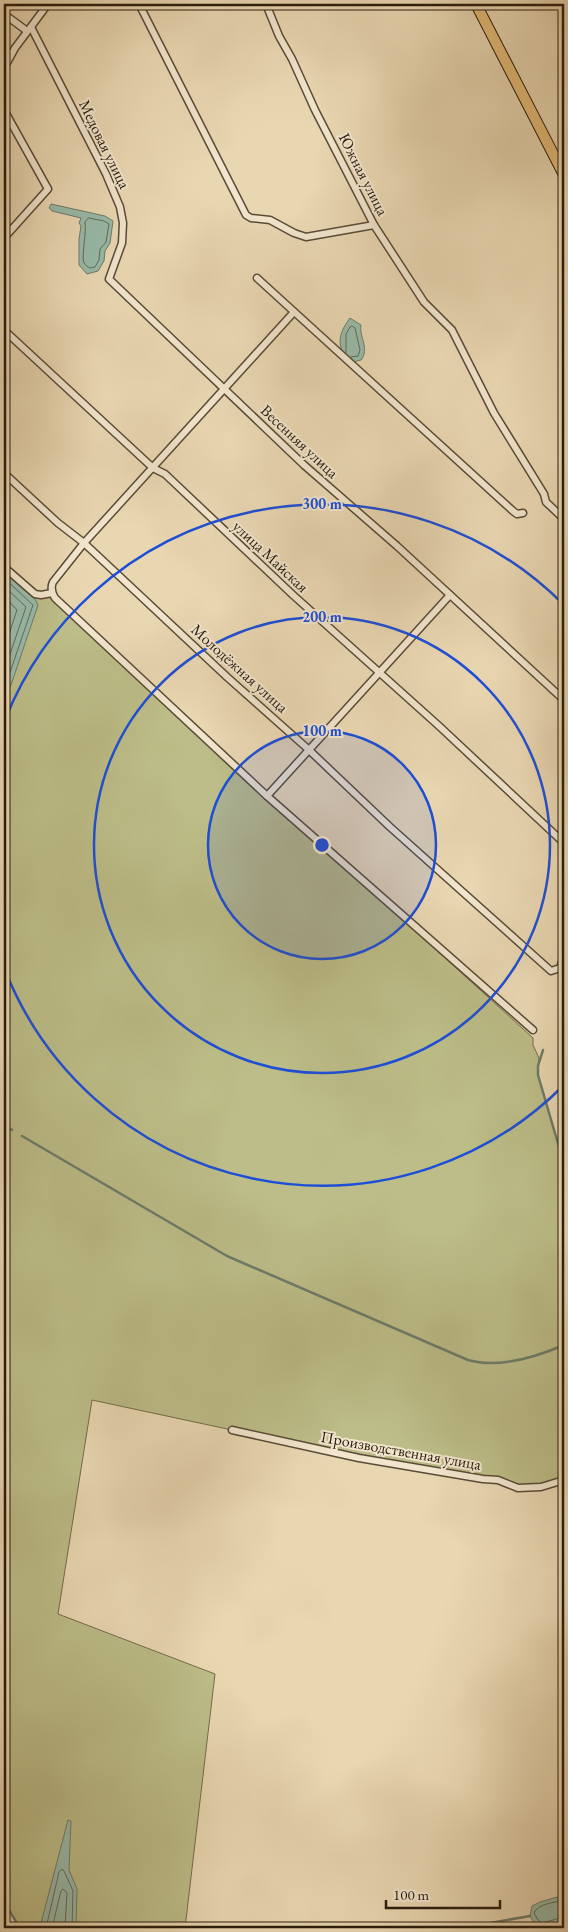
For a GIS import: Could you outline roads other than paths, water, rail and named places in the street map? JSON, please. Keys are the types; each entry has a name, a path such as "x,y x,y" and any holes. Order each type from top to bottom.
{"main road":[{"path":"476,4 564,175"}],"street":[{"path":"4,68 48,4"},
{"path":"139,4 246,215 251,218 270,220 294,233 306,237 374,225"},
{"name":"Южная улица","path":"266,4 279,36 292,59 315,110 374,225 424,302 452,330 494,413 544,494 546,502 564,519"},
{"path":"4,14 29,29"},
{"name":"Медовая улица","path":"29,29 106,174 120,207 123,223 122,243 109,278"},
{"path":"4,110 48,189 4,238"},
{"name":"Весенняя улица","path":"109,278 304,465 564,700"},
{"path":"256,278 513,511 517,514 523,513"},
{"path":"294,312 84,543 53,582 52,593 55,598 266,796 533,1030"},
{"name":"улица Майская","path":"4,330 153,468 165,474 293,595 380,672 564,843"},
{"name":"Молодёжная улица","path":"4,473 58,523 84,543 390,827 551,971 560,968 564,956"},
{"path":"4,567 35,594 52,593"},
{"path":"266,796 450,595"},
{"name":"Производственная улица","path":"232,1430 359,1458 498,1480 518,1488 540,1486 564,1480"}],"water":[{"path":"51,204 105,216 113,221 110,243 105,251 104,261 98,271 87,274 79,265 81,226 79,223 81,218 52,211 49,208"},
{"path":"350,318 361,325 365,352 361,360 349,363 342,352 340,341 343,330"},
{"path":"4,571 35,599 38,605 11,685 4,700"},
{"path":"68,1820 71,1821 69,1870 77,1889 76,1928 41,1928 41,1923"},
{"path":"564,1895 564,1921 544,1927 535,1924 530,1916 532,1906"}],"waterway":[{"path":"543,1050 538,1066 538,1075 564,1164"},
{"path":"4,1124 12,1130"},
{"path":"22,1136 227,1256 468,1360 492,1363 505,1362 542,1354 564,1345"},
{"path":"4,1902 20,1928"},
{"path":"462,1928 530,1916"}]}
